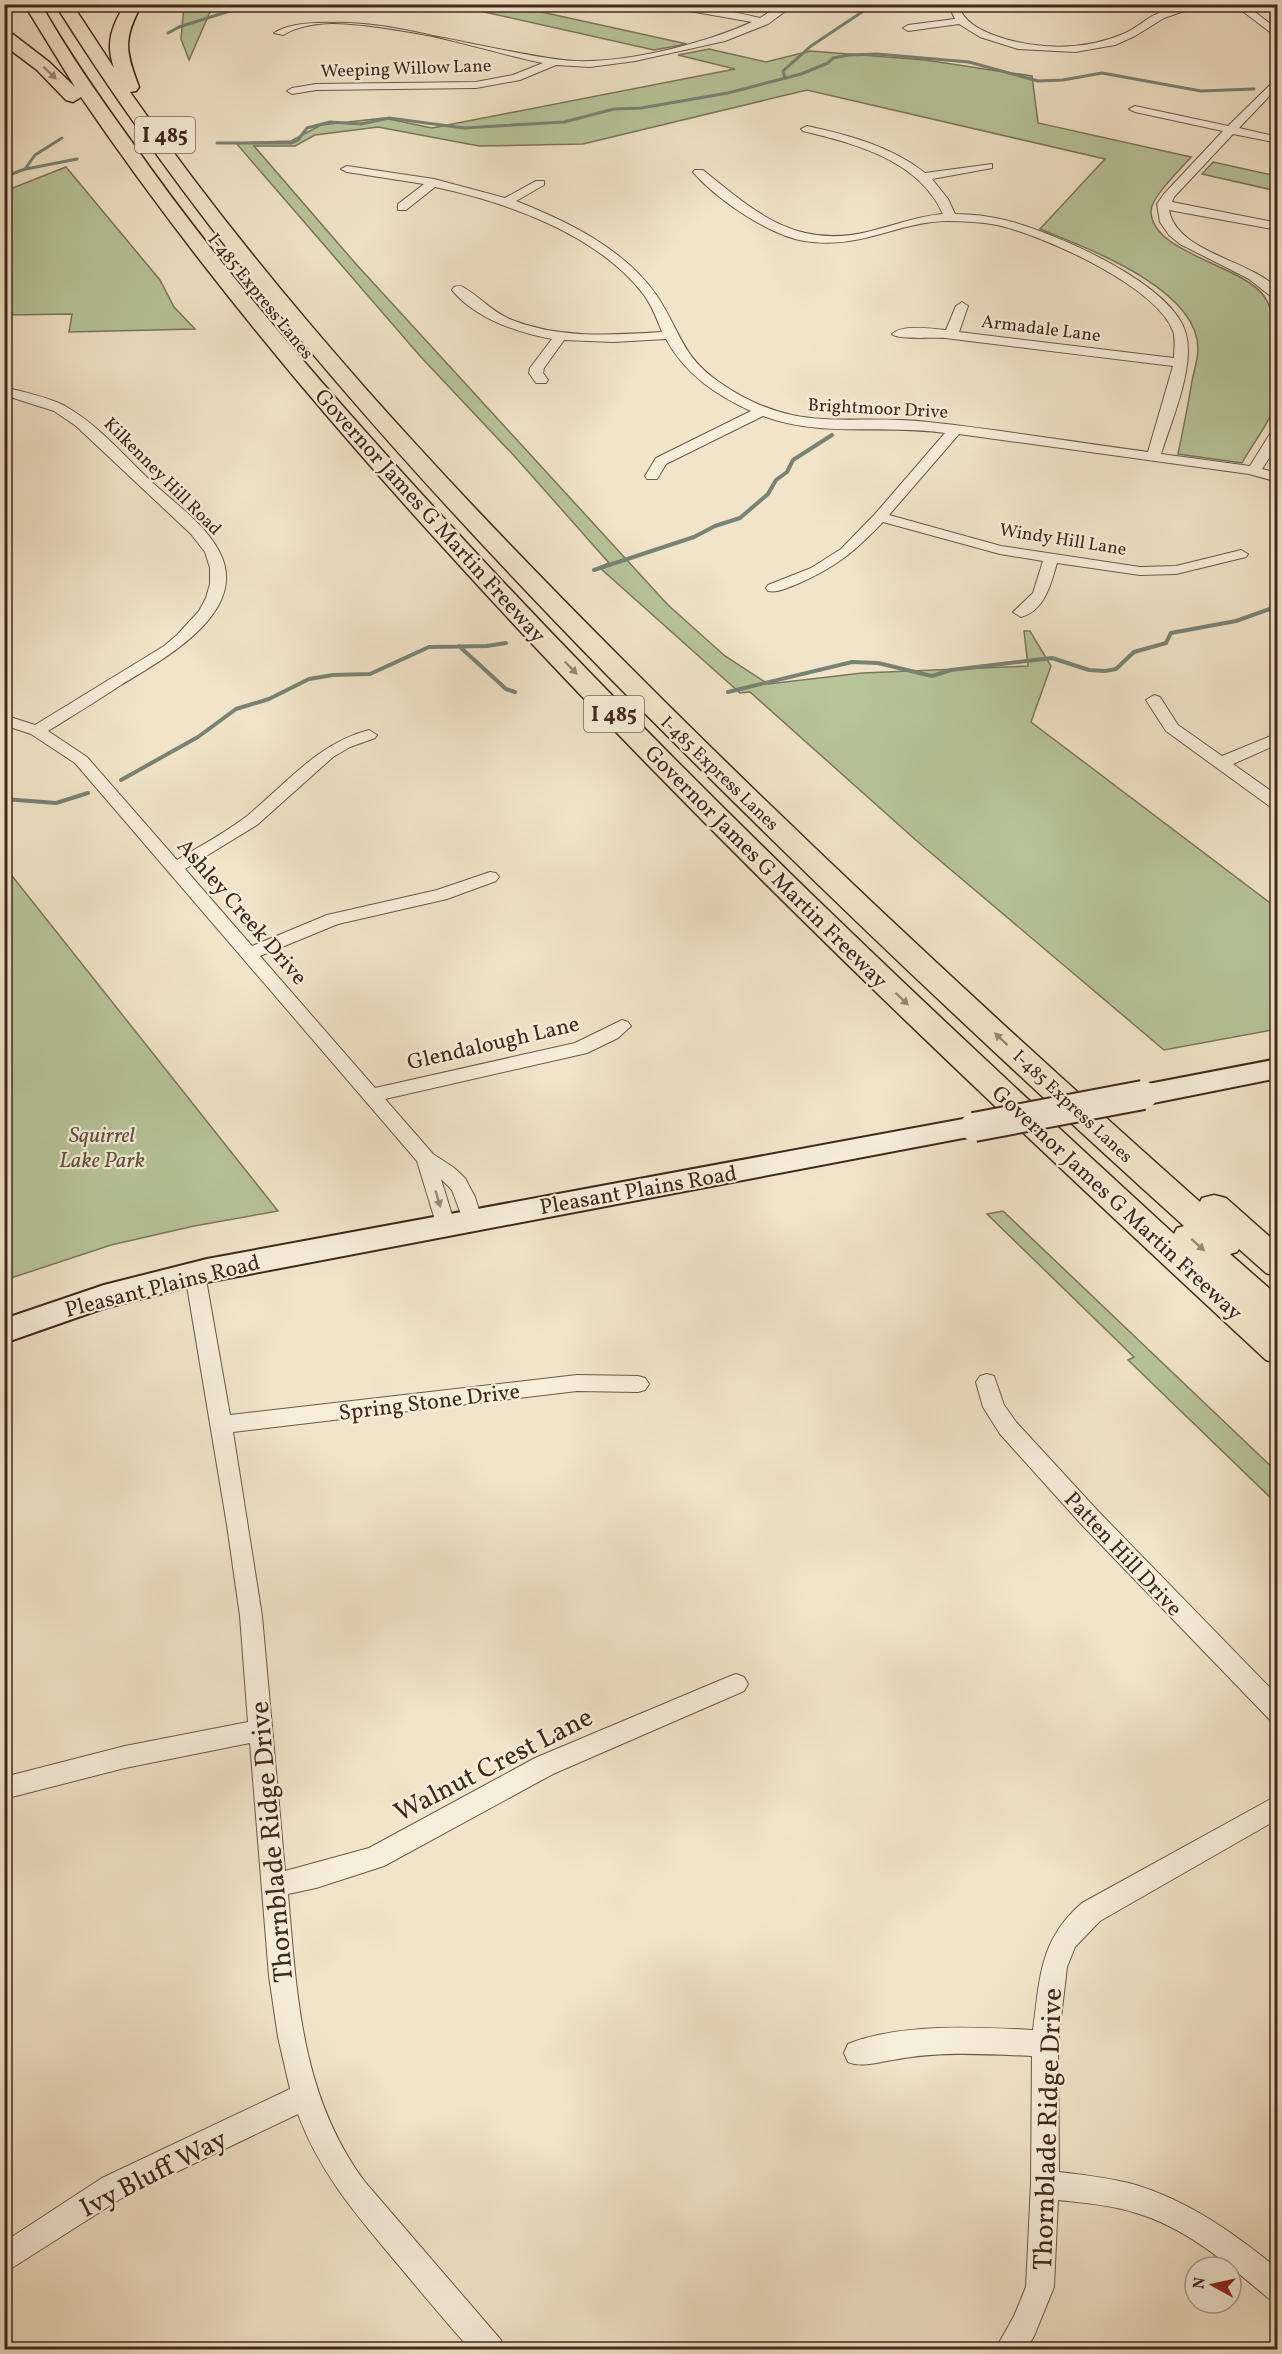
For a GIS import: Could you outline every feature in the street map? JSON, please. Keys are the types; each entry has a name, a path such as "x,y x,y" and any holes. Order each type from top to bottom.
{"highway":[{"name":"Governor James G Martin Freeway","path":"32,4 58,48 165,204 302,375 473,565 759,861 951,1046 1278,1350"},
{"name":"I-485 Express Lanes","path":"47,4 105,96 260,298 439,504 675,752 1002,1065 1278,1317"},
{"name":"I-485 Express Lanes","path":"63,4 93,52 204,209 361,399 512,564 691,746 819,869 1087,1120 1278,1290"},
{"name":"Governor James G Martin Freeway","path":"72,4 130,88 213,200 284,287 392,413 537,567 791,819 1031,1042 1278,1264"},
{"path":"130,88 116,44 123,22 134,4"},
{"path":"4,36 43,66 77,100 113,144 129,154"},
{"path":"1031,1042 1166,1191"}],"street":[{"path":"655,4 730,14 764,22"},
{"path":"279,33 302,20 324,16 351,16 554,62 597,64 676,51 730,37 764,22 790,4"},
{"path":"953,4 960,21"},
{"path":"908,28 960,21 981,33 1007,42 1038,47 1071,48 1100,45 1119,40 1164,14 1199,4"},
{"path":"1238,4 1278,35"},
{"name":"Weeping Willow Lane","path":"292,91 316,87 476,85 516,78 554,62"},
{"path":"1278,80 1229,130 1163,204 1163,217 1166,224 1178,236 1196,248 1248,273 1268,287 1278,298"},
{"path":"1135,109 1278,140"},
{"path":"807,129 835,135 877,150 904,164 922,177 944,200 951,218"},
{"path":"922,177 988,166"},
{"name":"Brightmoor Drive","path":"347,169 434,182 506,202 570,230 615,259 650,294 666,321 680,352 700,374 762,411 786,420 815,425 898,424 955,430 1254,471 1278,478"},
{"path":"699,172 774,228 795,236 827,240 851,239 913,222 951,218 981,219 1014,226 1082,255 1135,283 1158,300 1177,324 1182,345 1153,457"},
{"path":"402,207 434,182"},
{"path":"506,202 540,183"},
{"path":"1163,204 1278,227"},
{"path":"458,290 472,303 498,319 559,338 601,340 671,335"},
{"path":"951,335 962,306"},
{"name":"Armadale Lane","path":"898,334 925,332 1179,363"},
{"path":"540,380 536,373 537,368 559,338"},
{"name":"Kilkenney Hill Road","path":"4,391 59,408 81,423 201,536 216,560 219,573 214,599 197,625 187,635 169,649 38,731"},
{"path":"652,476 661,461 762,411"},
{"path":"773,588 816,571 834,561 880,517 955,430"},
{"path":"1254,471 1278,432"},
{"name":"Windy Hill Lane","path":"880,517 976,544 1051,560 1153,572 1194,566 1241,555"},
{"path":"1021,612 1040,595 1051,560"},
{"path":"1154,700 1172,728 1278,804"},
{"name":"Ashley Creek Drive","path":"4,720 38,731 81,760 426,1159 459,1222"},
{"path":"175,868 251,821 327,754 344,744 369,735"},
{"path":"1221,763 1278,738"},
{"path":"248,954 333,919 441,895 490,877"},
{"name":"Glendalough Lane","path":"372,1095 580,1048 612,1034 622,1026"},
{"name":"Pleasant Plains Road","path":"4,1331 89,1300 195,1274 1278,1068"},
{"name":"Ashley Creek Drive","path":"426,1159 453,1175 459,1183 459,1222"},
{"name":"Thornblade Ridge Drive","path":"195,1274 249,1605 289,2029 306,2096 320,2135 345,2177 378,2219 491,2349"},
{"name":"Patten Hill Drive","path":"987,1382 994,1407 1008,1428 1170,1603 1278,1713"},
{"name":"Spring Stone Drive","path":"221,1425 577,1383 638,1384"},
{"name":"Walnut Crest Lane","path":"274,1885 316,1876 375,1858 544,1766 736,1684"},
{"path":"4,1788 125,1757 261,1730"},
{"name":"Thornblade Ridge Drive","path":"1009,2349 1024,2325 1040,2287 1045,2184 1045,2044 1054,1967 1065,1939 1091,1912 1278,1806"},
{"path":"857,2053 914,2043 965,2041 1045,2044"},
{"name":"Ivy Bluff Way","path":"4,2259 112,2188 306,2096"},
{"path":"1045,2184 1115,2195 1149,2203 1167,2211 1208,2234 1246,2261 1278,2288"}],"green space":[{"path":"184,5 213,5 189,60 181,39"},
{"path":"453,5 510,5 687,44 654,50"},
{"path":"709,49 766,62 810,51 925,60 1032,76 1038,123 1191,157 1167,183 1152,205 1151,211 1155,225 1166,238 1181,248 1253,285 1268,302 1275,326 1279,379 1277,399 1266,424 1242,463 1178,454 1198,349 1193,327 1180,307 1160,289 1136,273 1084,247 1040,229 1105,159 807,90 583,144 479,146 378,127 315,135 295,146 254,146 356,264 668,605 725,656 768,684 862,673 1028,666 1024,631 1030,631 1051,666 1031,722 1269,902 1277,903 1277,1029 1164,1050 918,842 750,692 740,693 599,567 609,563 517,459 420,356 236,143 291,141 321,125 384,118 432,128 735,69 678,55"},
{"path":"1213,162 1277,176 1277,191 1202,174"},
{"path":"66,167 160,280 174,307 195,329 69,332 72,314 5,315 5,191"},
{"name":"Squirrel Lake Park","path":"4,867 278,1211 194,1226 111,1245 5,1280"},
{"path":"1003,1211 1277,1472 1277,1504 1128,1360 1134,1357 987,1214"}],"waterway":[{"path":"168,33 179,27 252,4"},
{"path":"785,78 783,71 811,46 874,4"},
{"path":"217,143 292,143 298,140 307,128 330,122 361,124 389,118 464,128 564,122 614,109 641,108 728,93 801,74 828,63 833,58 849,55 877,54 969,62 1038,81 1063,80 1102,73 1201,91 1254,89"},
{"path":"4,177 25,169 35,155 62,138"},
{"path":"26,169 77,159"},
{"path":"594,570 694,537 715,526 740,518 768,494 776,480 787,472 793,460 832,435"},
{"path":"728,692 852,662 878,663 932,676 951,670 1052,658 1089,670 1105,671 1116,669 1134,652 1166,643 1171,633 1236,621 1278,606"},
{"path":"460,646 506,643"},
{"path":"121,780 198,737 236,709 269,699 309,679 333,675 370,674 429,647 460,646"},
{"path":"460,646 506,689 515,692"},
{"path":"4,799 56,803 88,793"}]}
